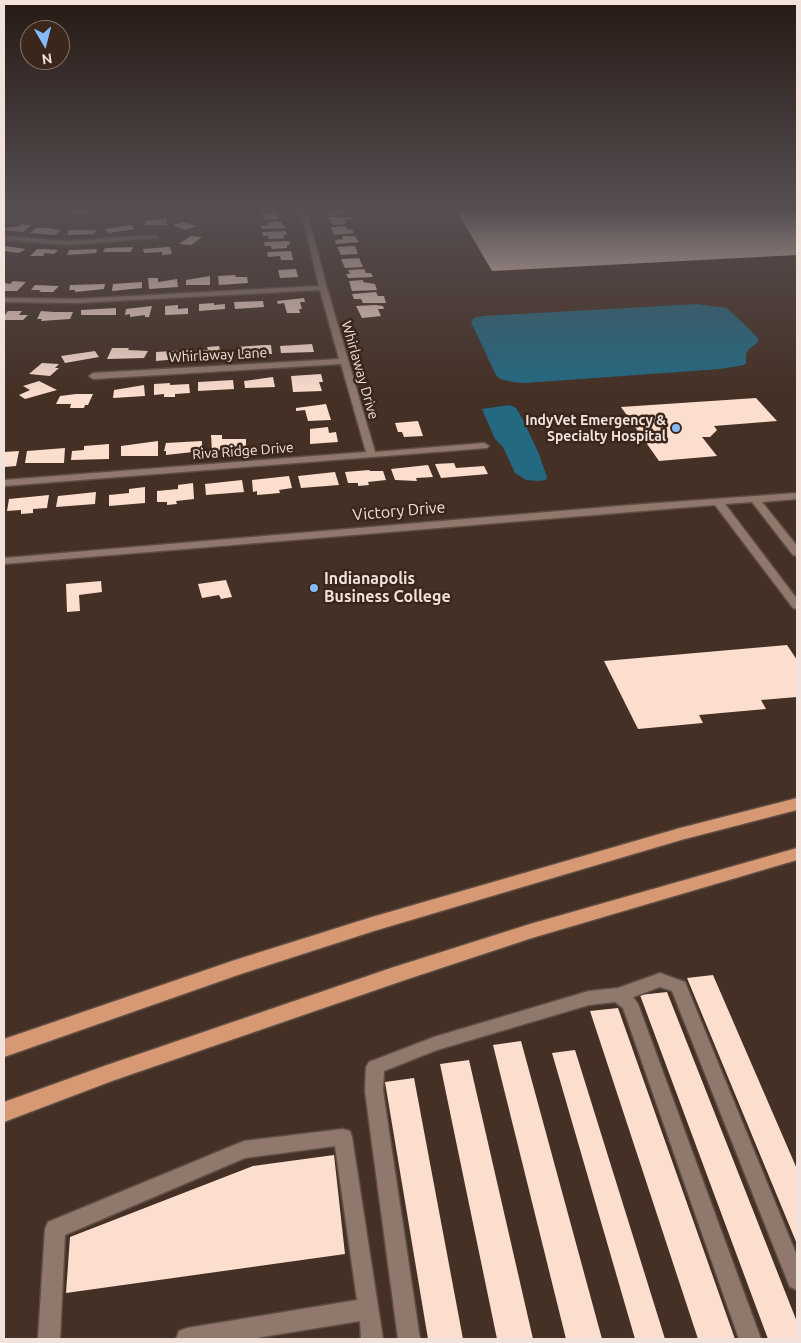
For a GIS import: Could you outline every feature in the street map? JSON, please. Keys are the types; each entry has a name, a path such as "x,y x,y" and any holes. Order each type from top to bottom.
{"highway":[{"path":"4,1048 226,971 372,924 670,836 797,804"},
{"path":"4,1112 145,1061 407,971 558,923 797,854"}],"street":[{"name":"Whirlaway Drive","path":"319,271 371,454"},
{"path":"4,300 76,301 323,288"},
{"name":"Whirlaway Lane","path":"93,376 344,361"},
{"name":"Riva Ridge Drive","path":"4,483 484,446"},
{"name":"Victory Drive","path":"4,561 797,496"},
{"path":"755,500 797,553"},
{"path":"717,502 797,606"},
{"path":"409,1339 374,1091 375,1067 434,1044 589,998 618,995 660,980 679,986 797,1280"},
{"path":"618,995 630,1004 750,1339"},
{"path":"49,1339 55,1229 244,1150 343,1137 372,1339"},
{"path":"187,1339 369,1310"}],"water":[{"path":"697,304 727,308 758,338 758,342 746,354 746,363 744,365 720,369 525,383 513,382 500,379 496,375 471,322 474,318 483,316"},
{"path":"510,405 516,408 523,420 539,454 547,477 546,480 526,480 515,473 503,447 495,439 482,409"}],"building":[{"path":"278,271 296,271 298,277 280,278"},
{"path":"348,271 365,271 366,273 371,273 373,277 348,278 346,274 350,274"},
{"path":"235,275 236,277 247,277 248,283 219,285 218,276"},
{"path":"210,276 210,285 186,285 186,280"},
{"path":"148,278 158,278 158,282 177,279 178,287 149,289"},
{"path":"363,280 363,282 375,284 377,290 352,291 349,281"},
{"path":"13,281 26,282 17,291 4,291 4,283 10,284"},
{"path":"142,282 142,288 112,291 113,284"},
{"path":"105,284 104,289 75,292 75,290 69,290 70,285"},
{"path":"35,285 59,286 53,292 39,292 41,290 31,290"},
{"path":"376,292 378,296 384,296 386,303 363,303 361,299 354,299 352,294"},
{"path":"304,298 305,302 300,302 302,309 299,309 300,313 287,313 284,303 278,304 277,301"},
{"path":"263,301 264,307 235,309 234,302"},
{"path":"214,303 214,305 225,304 225,309 199,311 199,304"},
{"path":"178,305 178,309 188,308 188,314 165,315 165,306"},
{"path":"152,306 149,317 145,317 145,315 130,317 130,314 125,315 126,309"},
{"path":"356,306 383,306 384,309 378,309 381,316 362,318"},
{"path":"116,308 116,315 81,315 81,310"},
{"path":"8,311 22,311 19,315 28,315 23,320 4,320 4,316"},
{"path":"41,311 73,312 70,319 41,321 42,319 37,319"},
{"path":"312,344 314,352 281,353 280,346"},
{"path":"271,345 272,354 254,353 238,356 237,347"},
{"path":"219,346 220,350 229,350 230,356 196,358 195,351 208,350 207,347"},
{"path":"112,348 148,351 144,358 107,359"},
{"path":"188,350 188,358 156,361 156,352"},
{"path":"95,351 99,357 65,363 61,356"},
{"path":"42,363 59,364 55,368 59,368 50,376 29,374"},
{"path":"321,374 323,382 319,382 322,391 293,392 291,376"},
{"path":"273,377 275,387 245,388 244,381"},
{"path":"233,380 234,389 198,391 198,382"},
{"path":"39,381 57,390 25,399 19,395 30,390 23,386"},
{"path":"170,383 170,385 189,384 190,393 175,394 175,397 164,397 164,394 154,395 154,384"},
{"path":"144,385 145,396 113,398 114,390"},
{"path":"93,394 88,405 85,405 84,408 70,408 71,404 56,404 60,396"},
{"name":"IndyVet Emergency & Specialty Hospital","path":"756,398 777,421 714,426 717,430 710,437 702,437 717,456 659,461 621,407"},
{"path":"326,404 331,420 308,421 305,410 296,411 296,408"},
{"path":"418,421 423,436 404,437 402,432 398,432 395,423"},
{"path":"328,427 329,433 336,432 338,442 310,444 310,429"},
{"path":"211,435 222,435 222,439 246,439 246,447 212,451"},
{"path":"158,441 158,456 121,456 121,446"},
{"path":"202,441 202,451 166,455 166,451 164,451 166,443"},
{"path":"109,444 109,459 71,460 72,451 84,450 84,446"},
{"path":"65,448 64,463 25,463 27,451"},
{"path":"19,451 16,466 4,467 4,452"},
{"path":"454,463 456,468 484,466 488,474 441,478 435,464"},
{"path":"428,465 433,477 416,478 417,481 395,480 391,469"},
{"path":"383,471 386,480 368,482 369,485 358,486 358,483 348,483 345,472"},
{"path":"335,472 339,485 301,488 298,476"},
{"path":"289,476 292,488 279,490 280,493 257,495 257,491 253,492 252,480"},
{"path":"242,480 244,492 206,495 205,484"},
{"path":"193,483 194,499 176,501 177,504 167,505 167,502 157,502 157,491 178,489 178,485"},
{"path":"145,487 145,503 109,506 109,495 129,493 129,489"},
{"path":"96,492 95,504 56,507 58,496"},
{"path":"49,495 47,508 33,509 33,513 21,514 21,510 7,511 9,499"},
{"path":"226,580 232,597 221,599 219,595 202,598 198,584"},
{"path":"101,581 102,592 79,595 80,611 67,612 66,584"},
{"path":"787,645 797,660 797,697 761,700 766,709 699,715 703,723 638,729 604,661"},
{"path":"713,975 797,1169 797,1244 687,978"},
{"path":"667,992 797,1322 797,1339 768,1339 640,995"},
{"path":"618,1008 735,1339 698,1339 590,1011"},
{"path":"521,1041 602,1339 566,1339 493,1045"},
{"path":"575,1050 665,1339 635,1339 552,1053"},
{"path":"469,1060 533,1339 497,1339 440,1064"},
{"path":"414,1078 463,1339 428,1339 385,1082"},
{"path":"334,1155 345,1254 66,1293 70,1237 253,1166"}],"place":[{"name":"IndyVet Emergency & Specialty Hospital","path":"676,428"},
{"name":"Indianapolis Business College","path":"314,588"}]}
